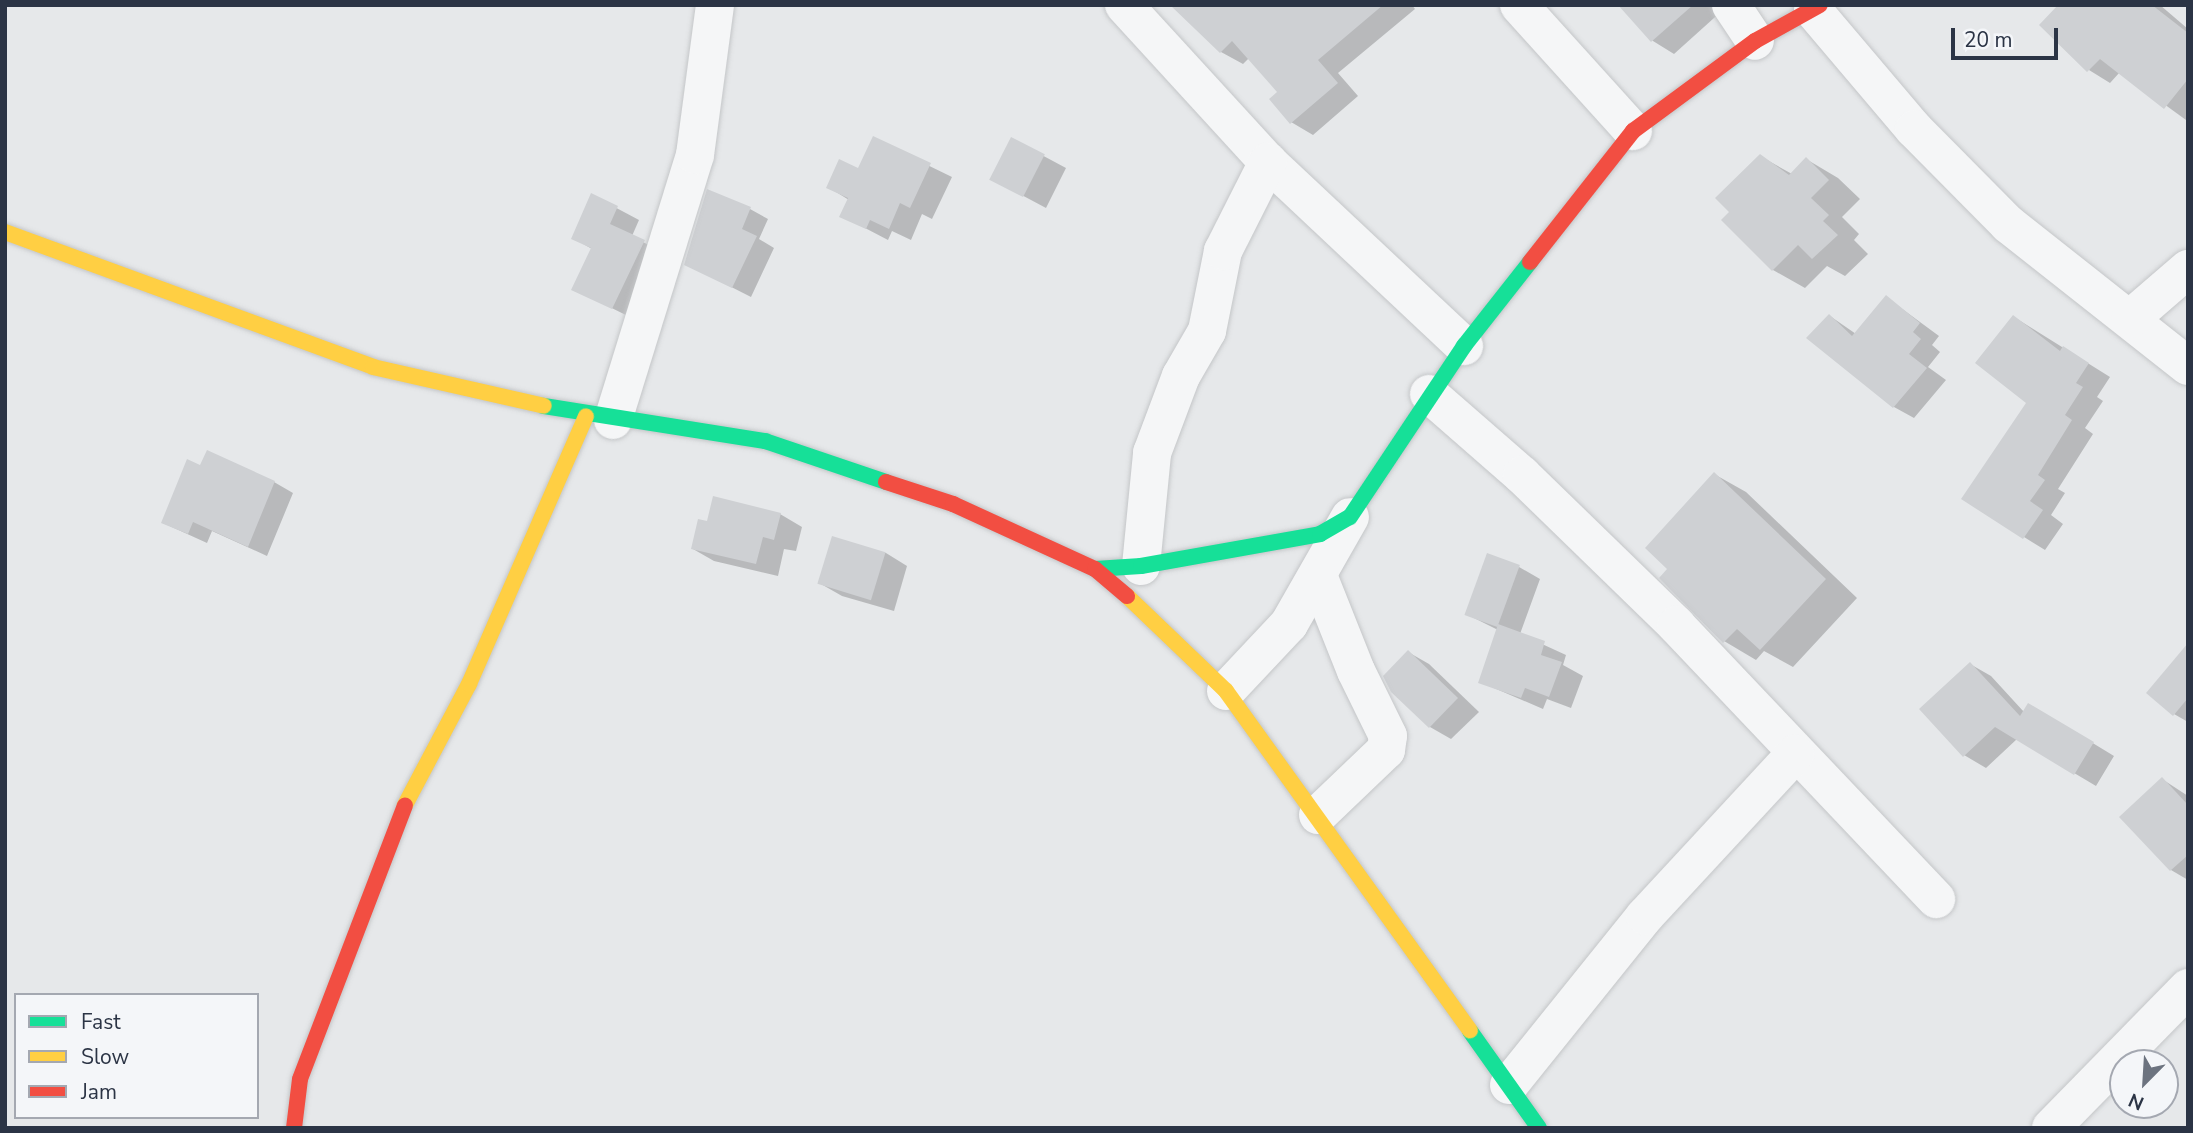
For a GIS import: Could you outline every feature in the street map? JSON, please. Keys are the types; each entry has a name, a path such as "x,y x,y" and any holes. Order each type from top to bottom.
{"street":[{"path":"294,1128 300,1079 381,859 416,780 469,684 599,418 695,155 715,5"},
{"path":"1124,5 1268,162 1464,346"},
{"path":"1519,5 1633,131"},
{"path":"1731,5 1755,40"},
{"path":"1226,691 1289,624 1319,578 1350,517 1429,394 1633,131 1755,40 1817,8 1914,130 2008,225 2188,366"},
{"path":"1141,566 1152,453 1181,376 1207,331 1223,251 1268,162"},
{"path":"5,232 373,367 599,418 765,441 953,504 1095,569 1153,617 1226,691 1318,815 1539,1128"},
{"path":"2130,319 2188,269"},
{"path":"1429,394 1522,475 1676,625 1795,754 1936,900"},
{"path":"1095,569 1141,566 1320,534 1350,517"},
{"path":"1318,815 1385,750 1388,736 1356,671 1319,578"},
{"path":"1509,1085 1645,916 1795,754"},
{"path":"2051,1128 2188,988"}],"building":[{"path":"1170,5 1383,5 1318,60 1338,83 1290,124 1269,99 1277,92 1232,41 1220,53"},
{"path":"1618,5 1693,5 1651,42"},
{"path":"2058,5 2152,5 2188,33 2188,79 2164,109 2100,59 2087,72 2039,25"},
{"path":"873,136 931,163 910,208 900,203 889,229 870,220 866,229 839,217 848,198 826,188 839,159 858,168"},
{"path":"1011,137 1045,154 1023,197 989,180"},
{"path":"1760,154 1789,175 1806,157 1829,180 1811,198 1829,215 1823,221 1838,235 1812,259 1798,245 1772,271 1721,220 1729,212 1715,198"},
{"path":"707,189 751,207 742,229 757,236 732,288 684,265"},
{"path":"591,193 618,206 610,224 645,240 612,309 571,290 591,248 571,239"},
{"path":"1886,295 1920,323 1913,332 1921,339 1909,354 1927,368 1893,408 1806,338 1829,314 1852,336"},
{"path":"2013,315 2060,351 2063,346 2089,363 2076,383 2083,387 2065,415 2072,420 2038,475 2045,480 2030,501 2043,510 2023,539 1961,499 2026,403 1975,363"},
{"path":"207,450 275,481 248,547 193,522 188,534 161,523 187,459 200,465"},
{"path":"1714,472 1826,579 1760,650 1737,629 1723,643 1659,578 1667,569 1645,548"},
{"path":"713,496 781,513 774,540 763,537 756,564 691,549 698,519 707,521"},
{"path":"832,536 886,552 871,600 817,584"},
{"path":"1487,553 1520,565 1497,627 1464,615"},
{"path":"1498,624 1545,641 1541,655 1562,662 1549,697 1525,688 1521,698 1478,683"},
{"path":"2188,643 2188,698 2173,716 2146,693"},
{"path":"1408,650 1458,698 1429,728 1391,692 1383,676"},
{"path":"1970,662 2020,716 2028,703 2094,742 2074,775 1995,727 1963,757 1919,709"},
{"path":"2162,777 2188,805 2188,855 2170,871 2119,817"}],"traffic: fast":[{"path":"1095,569 1141,566 1320,534 1350,517 1464,346 1530,262"},
{"path":"544,406 765,441 886,482"},
{"path":"1470,1031 1539,1128"}],"traffic: slow":[{"path":"5,232 373,367 544,406"},
{"path":"405,805 469,684 586,416"},
{"path":"1127,596 1226,691 1470,1031"}],"traffic: jam":[{"path":"1530,262 1633,131 1755,41 1820,5"},
{"path":"886,482 953,504 1095,569 1127,596"},
{"path":"294,1128 300,1079 405,805"}]}
